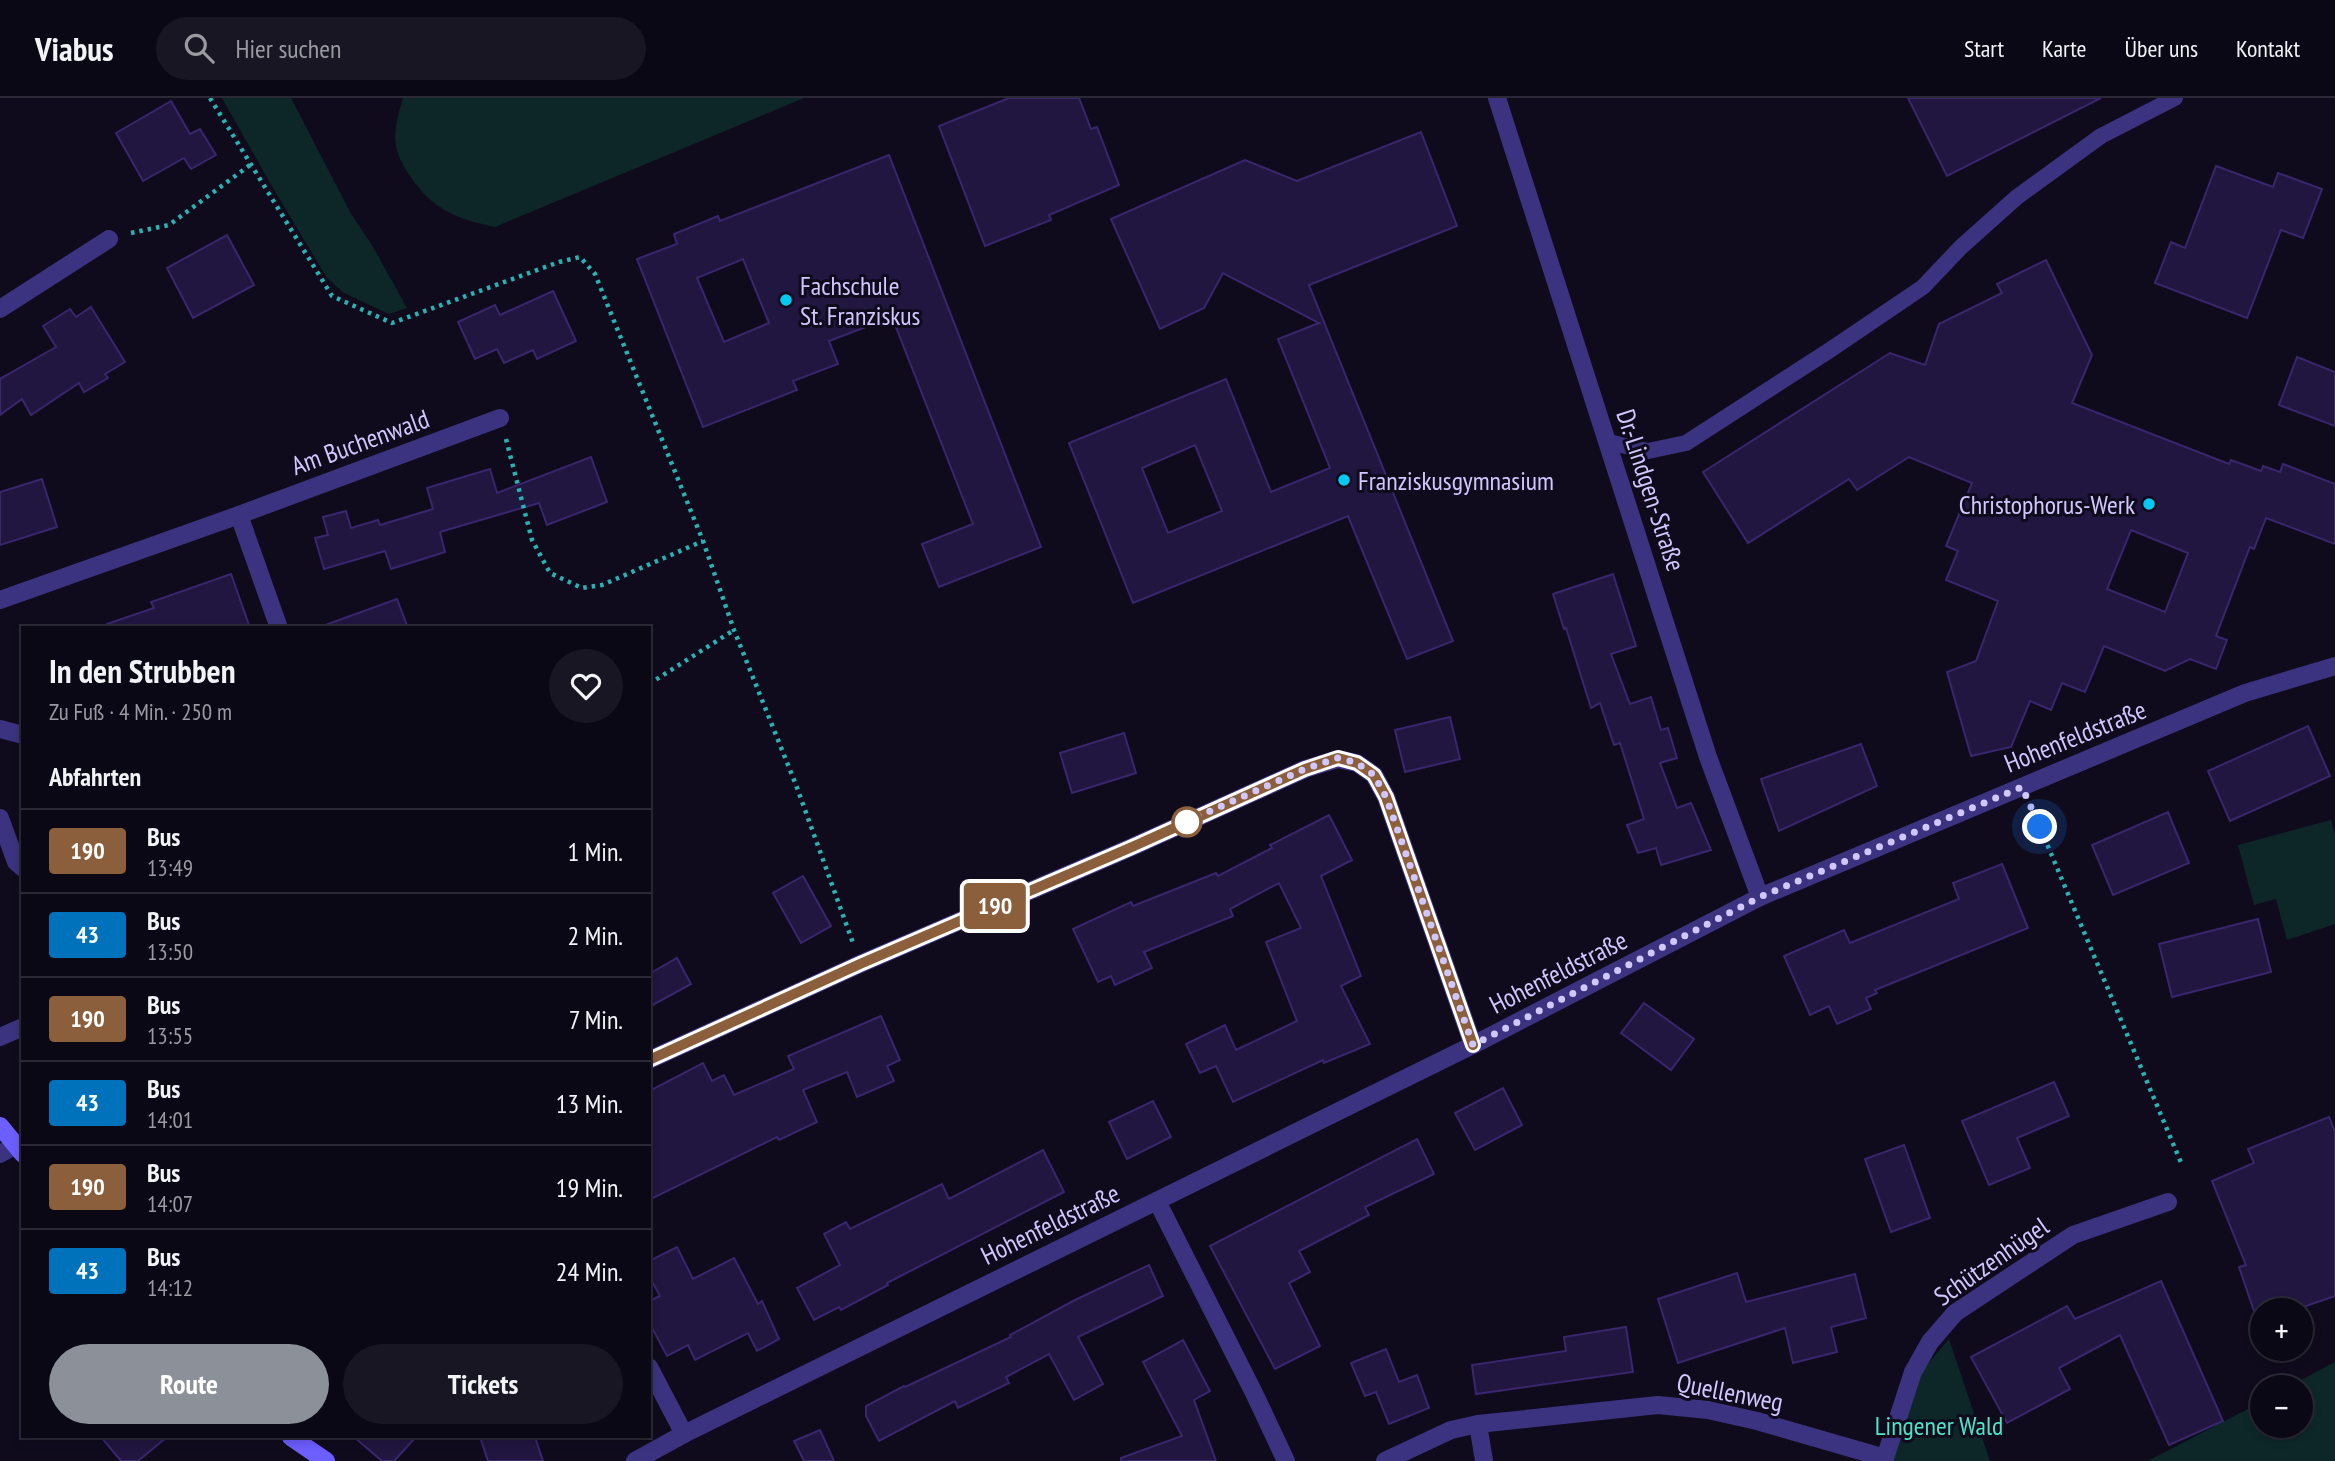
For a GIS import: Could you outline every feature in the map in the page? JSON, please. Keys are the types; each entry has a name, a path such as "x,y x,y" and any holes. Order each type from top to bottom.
{"street":[{"name":"Dr.-Lindgen-Straße","path":"1497,98 1708,757 1760,897"},
{"path":"0,309 109,239"},
{"name":"Am Buchenwald","path":"0,600 500,418"},
{"path":"239,515 278,626"},
{"name":"Hohenfeldstraße","path":"635,1461 684,1434 1473,1045 1760,897 2245,694 2335,666"},
{"path":"0,729 21,734"},
{"path":"651,1059 860,964 1305,769 1338,758 1357,763 1374,775 1386,797 1473,1045"},
{"path":"0,818 16,862 21,866"},
{"path":"0,1037 21,1028"},
{"path":"0,1126 13,1151"},
{"path":"1157,1201 1286,1461"},
{"name":"Schützenhügel","path":"1885,1460 1913,1372 1930,1342 1955,1313 2073,1235 2168,1202"},
{"path":"651,1371 684,1434"},
{"name":"Quellenweg","path":"1385,1461 1451,1430 1478,1423 1658,1405 1708,1410 1757,1421 1885,1460"},
{"path":"1478,1423 1484,1461"},
{"path":"292,1438 326,1461"}],"lane":[{"path":"1608,442 1648,451 1686,443 1923,287 1961,247 2017,197 2101,136 2175,98"}],"path":[{"path":"210,98 332,296 392,323 559,262 580,257 595,274 703,541 734,629 796,785 860,964"},
{"path":"109,239 169,225 250,164"},
{"path":"500,418 532,540 550,573 582,588 602,585 703,541"},
{"path":"651,683 734,629"},
{"path":"2022,787 2182,1165"}],"green space":[{"path":"222,98 291,98 350,212 407,308 389,314 344,293 327,278"},
{"path":"403,98 804,98 495,227 457,216 436,205 410,176 400,158 395,140"},
{"path":"2331,820 2335,835 2335,924 2287,940 2276,899 2254,905 2238,845"},
{"name":"Lingener Wald","path":"1949,1339 1990,1461 1892,1461 1916,1378"},
{"path":"2335,1362 2335,1461 2148,1461 2250,1408 2250,1438 2313,1438 2313,1375 2310,1375"}],"building":[{"path":"1009,98 1079,98 1091,129 1097,127 1119,185 1049,215 1051,220 985,246 939,126"},
{"path":"1908,98 2101,98 1947,176"},
{"path":"171,101 190,134 200,129 216,155 191,169 184,158 143,181 116,133"},
{"path":"1421,132 1457,226 1309,285 1453,641 1407,659 1348,516 1133,603 1069,443 1226,379 1271,492 1330,468 1278,339 1319,323 1223,273 1204,308 1160,329 1111,219 1245,160 1297,181","holes":["1195,445 1222,511 1168,533 1142,468"]},
{"path":"889,155 1041,547 939,587 922,544 973,524 892,317 829,341 838,364 793,381 797,390 703,427 637,259 677,244 674,234 718,216 720,221","holes":["743,259 769,323 724,342 697,278"]},
{"path":"2216,166 2273,187 2278,173 2322,189 2303,238 2281,230 2247,318 2155,283 2171,242 2185,248"},
{"path":"227,235 254,285 193,318 167,268"},
{"name":"Christophorus-Werk","path":"2046,260 2092,355 2072,403 2229,464 2231,460 2261,471 2263,466 2280,472 2283,464 2335,484 2335,544 2266,518 2254,549 2250,547 2216,636 2227,640 2216,669 2190,659 2165,671 2104,646 2085,692 2062,683 2051,710 2030,701 2011,747 1971,756 1947,672 1976,661 1998,601 1946,580 1958,551 1946,546 1972,483 1909,457 1857,490 1849,479 1748,543 1703,472 1890,353 1925,365 1939,324 2002,293 1997,284","holes":["2131,530 2188,553 2165,612 2107,589"]},
{"path":"553,291 576,341 537,359 533,350 504,363 497,349 475,359 458,322 495,305 500,315"},
{"path":"91,307 125,362 105,374 108,378 84,392 79,383 31,415 22,399 0,415 0,379 56,347 43,326 70,309 76,317"},
{"path":"2297,357 2335,372 2335,426 2279,405"},
{"path":"591,457 607,502 547,525 539,503 440,532 445,552 391,569 385,551 324,569 315,538 328,535 323,517 346,511 351,528 378,520 380,525 433,509 427,488 490,469 497,493"},
{"path":"42,479 57,527 0,545 0,492"},
{"path":"231,574 249,626 108,626 154,608 151,602"},
{"path":"1613,574 1636,646 1611,654 1630,704 1651,697 1661,730 1668,728 1677,758 1660,763 1677,808 1691,803 1711,850 1661,865 1656,848 1638,853 1627,825 1644,819 1620,743 1614,745 1600,703 1591,708 1553,594"},
{"path":"397,599 407,626 325,626"},
{"path":"1450,717 1460,759 1405,772 1395,730"},
{"path":"2308,726 2330,776 2230,821 2208,771"},
{"path":"1124,733 1136,773 1072,793 1060,753"},
{"path":"1861,744 1877,786 1779,831 1761,779"},
{"path":"2168,812 2189,863 2113,895 2092,845"},
{"path":"1329,815 1352,860 1321,876 1361,976 1341,986 1370,1044 1324,1063 1323,1060 1233,1102 1216,1066 1200,1073 1186,1044 1225,1025 1236,1050 1297,1021 1266,942 1301,928 1279,883 1230,909 1233,916 1144,952 1152,968 1115,985 1111,976 1098,982 1073,929 1131,902 1133,906 1216,873 1218,876 1272,848 1270,845"},
{"path":"2002,864 2028,928 1875,990 1877,993 1866,998 1871,1009 1837,1024 1829,1006 1810,1015 1784,956 1844,930 1850,943 1959,899 1953,883"},
{"path":"803,876 831,926 801,943 773,893"},
{"path":"2258,919 2271,972 2172,997 2159,944"},
{"path":"677,958 691,984 651,1006 651,973"},
{"path":"1644,1003 1694,1039 1671,1070 1621,1033"},
{"path":"881,1016 900,1060 887,1066 894,1081 857,1097 847,1072 803,1090 817,1122 779,1140 777,1137 651,1199 651,1090 703,1063 712,1081 724,1075 734,1095 794,1069 788,1056"},
{"path":"2054,1082 2069,1116 2017,1138 2030,1168 1989,1185 1962,1121"},
{"path":"1503,1088 1522,1125 1475,1150 1455,1113"},
{"path":"1153,1101 1171,1137 1127,1159 1109,1122"},
{"path":"2329,1117 2335,1132 2335,1296 2313,1304 2313,1298 2250,1299 2239,1267 2246,1265 2212,1181 2254,1163 2248,1149"},
{"path":"1417,1139 1434,1174 1365,1207 1369,1215 1299,1251 1310,1272 1289,1283 1320,1346 1275,1369 1210,1246"},
{"path":"1904,1145 1930,1218 1891,1232 1865,1159"},
{"path":"1043,1150 1064,1192 887,1283 888,1285 841,1310 839,1307 814,1320 797,1288 840,1265 824,1234 846,1222 850,1229 942,1184 949,1199"},
{"path":"677,1247 693,1279 734,1258 758,1304 762,1301 779,1339 757,1351 748,1333 695,1360 688,1345 667,1356 651,1326 651,1300 660,1296 651,1280 651,1260"},
{"path":"1149,1265 1163,1296 1078,1337 1103,1384 1074,1400 1049,1354 1006,1377 1009,1383 958,1408 955,1401 879,1441 866,1416 866,1406 1011,1337 1010,1335 1075,1300"},
{"path":"1737,1273 1746,1302 1855,1274 1866,1318 1831,1327 1837,1352 1793,1363 1785,1328 1678,1363 1658,1299"},
{"path":"2161,1281 2223,1421 2169,1445 2120,1335 2059,1368 2070,1389 2007,1423 1971,1357 2067,1306 2075,1319"},
{"path":"1626,1327 1633,1372 1476,1394 1472,1365 1566,1351 1564,1337"},
{"path":"1183,1340 1210,1391 1194,1400 1216,1461 1121,1461 1121,1458 1182,1436 1143,1362"},
{"path":"1386,1349 1399,1382 1417,1375 1429,1408 1389,1424 1376,1392 1365,1396 1351,1363"},
{"path":"820,1430 834,1461 804,1461 794,1441"},
{"path":"102,1438 166,1438 138,1461 121,1461"},
{"path":"355,1438 415,1438 394,1461 382,1461"},
{"path":"480,1438 535,1438 543,1461 488,1461"}],"bus line":[{"name":"190","path":"651,1059 860,964 1305,769 1338,758 1357,763 1374,775 1386,797 1473,1045"}],"place":[{"name":"Fachschule St. Franziskus","path":"786,300"},
{"name":"Franziskusgymnasium","path":"1344,480"},
{"name":"Christophorus-Werk","path":"2149,504"}],"route":[{"path":"1187,822 1181,824 1305,769 1338,758 1357,763 1374,775 1386,797 1473,1045 1760,897 2022,787 2040,827"}]}
